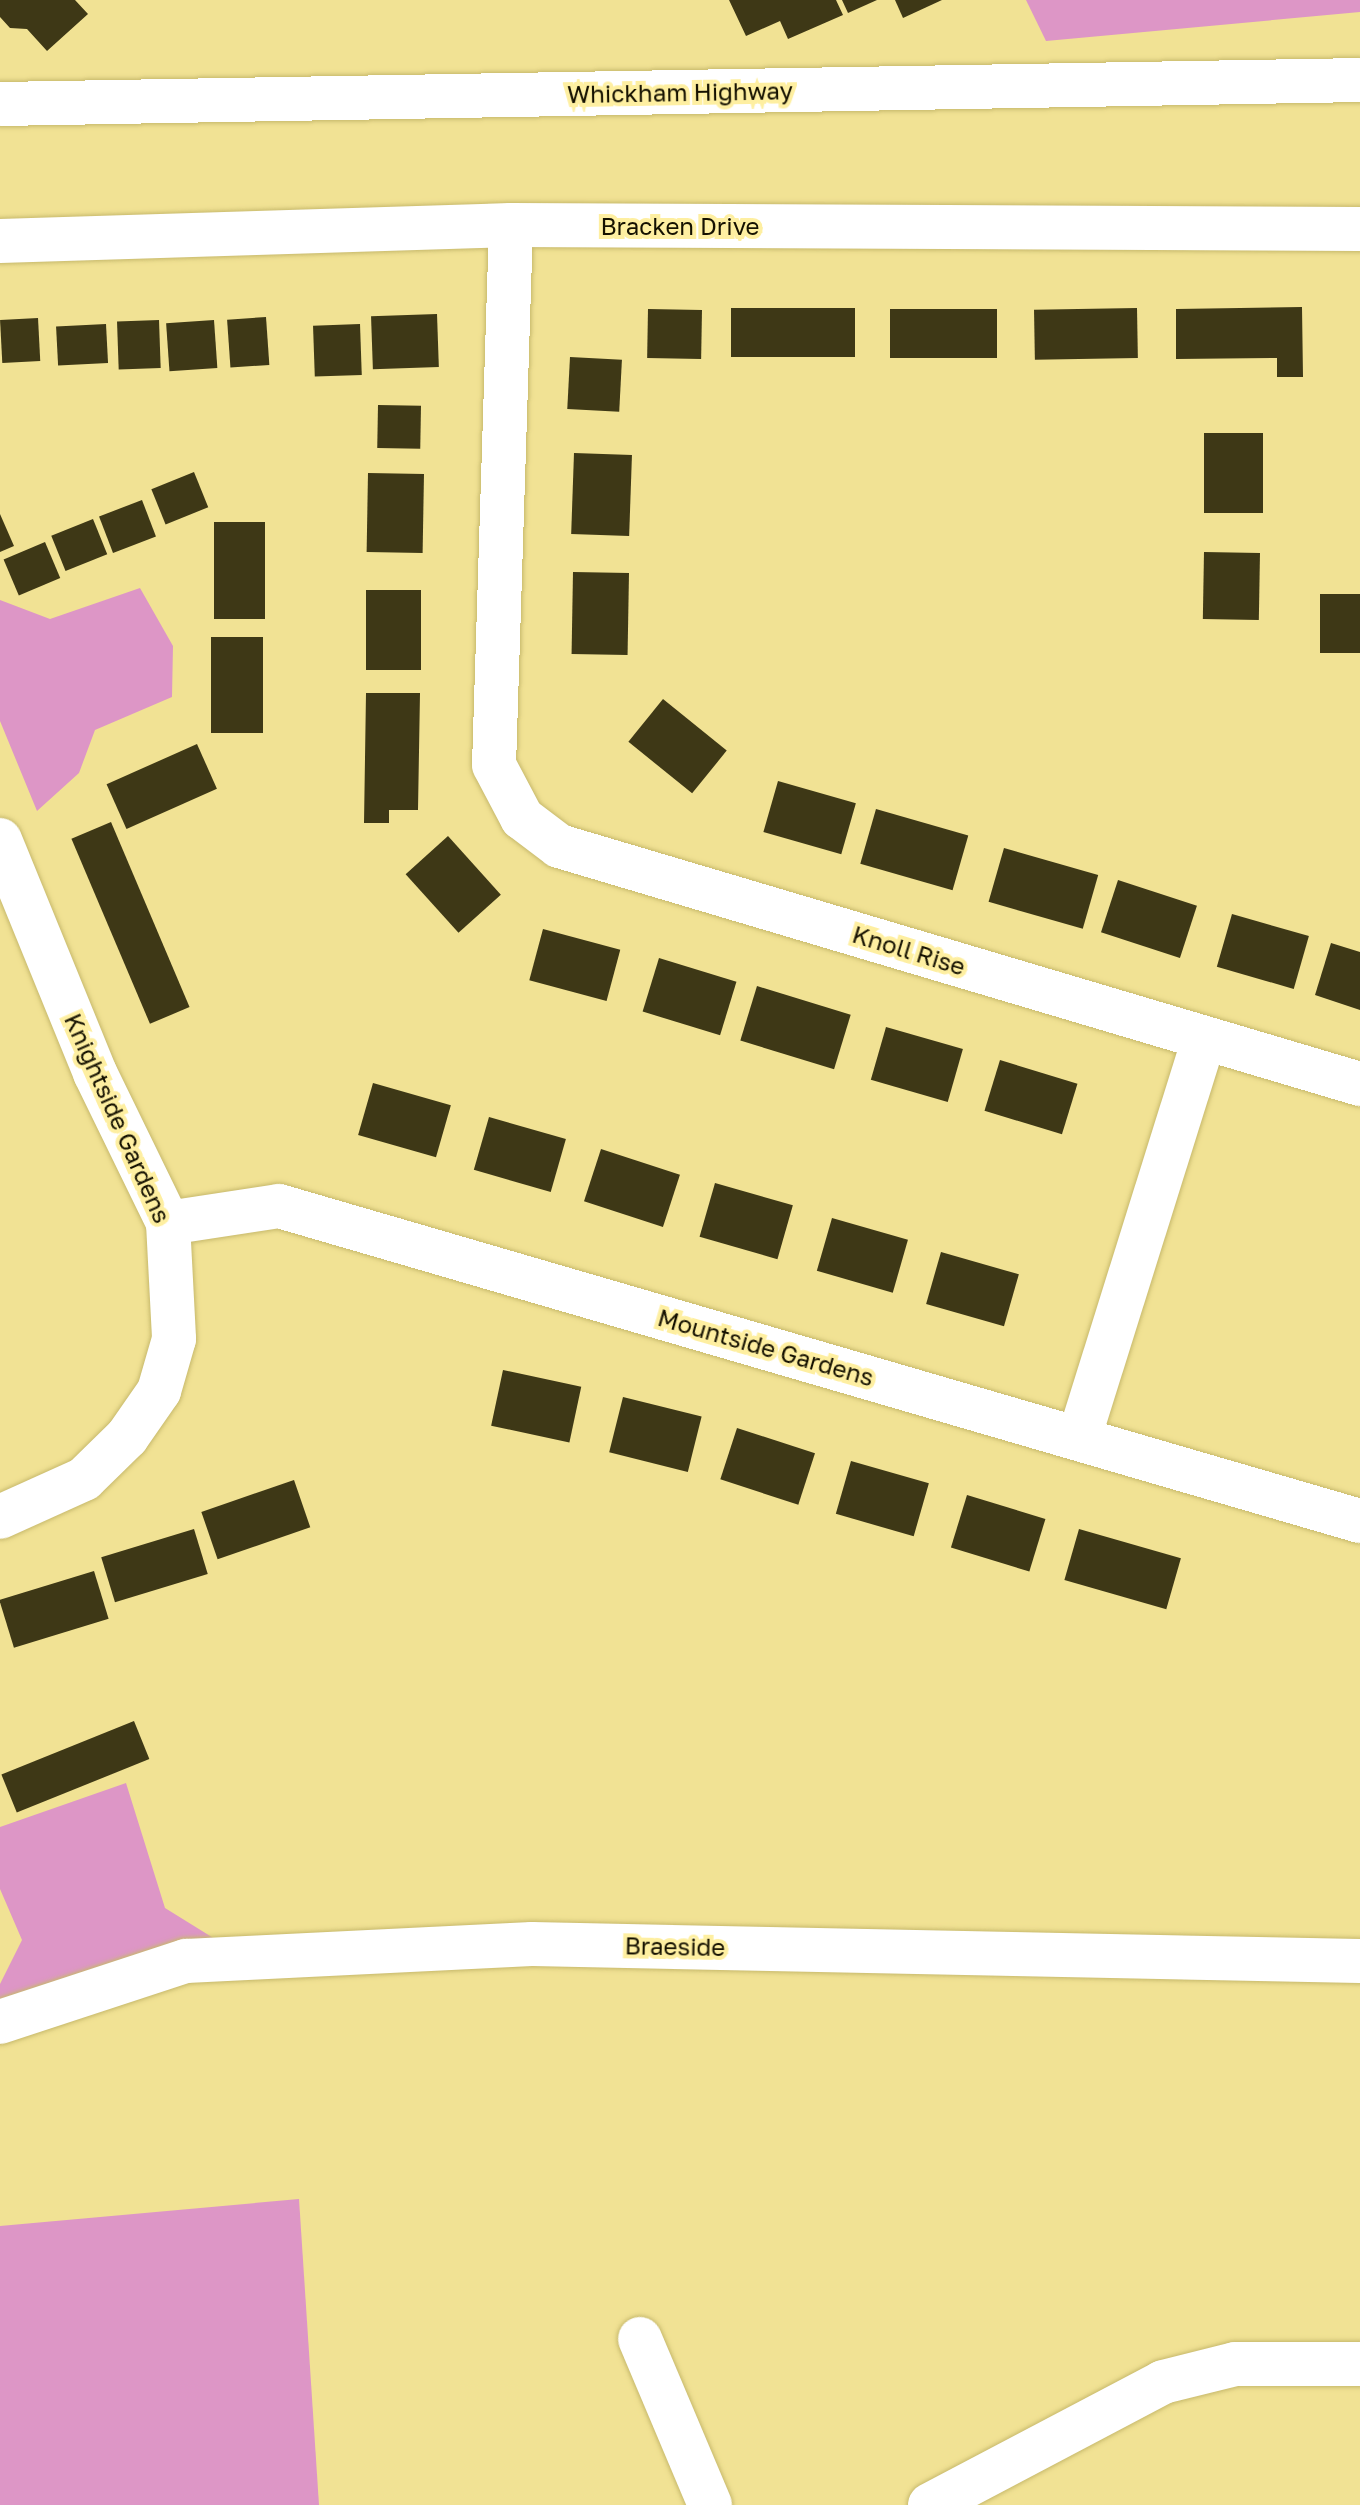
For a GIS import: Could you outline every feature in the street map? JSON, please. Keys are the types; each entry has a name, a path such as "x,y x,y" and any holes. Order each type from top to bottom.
{"street":[{"name":"Whickham Highway","path":"0,104 1360,80"},
{"name":"Bracken Drive","path":"0,241 511,225 1360,229"},
{"name":"Knoll Rise","path":"511,225 494,765 522,818 559,846 1360,1084"},
{"name":"Knightside Gardens","path":"0,840 95,1073 168,1223 174,1339 159,1391 84,1479 0,1517"},
{"path":"1079,1438 1204,1038"},
{"name":"Mountside Gardens","path":"168,1223 279,1206 1360,1521"},
{"name":"Braeside","path":"0,2022 186,1961 532,1944 1360,1961"},
{"path":"640,2339 710,2505"},
{"path":"930,2505 1163,2382 1235,2364 1360,2364"}],"shaded area":[{"path":"1026,0 1360,0 1360,12 1046,41"},
{"path":"140,588 173,646 172,697 95,730 79,773 37,811 0,721 0,600 50,619"},
{"path":"126,1783 165,1908 215,1939 0,2007 0,1984 22,1940 0,1889 0,1827"},
{"path":"299,2199 319,2505 0,2505 0,2226"}],"building":[{"path":"0,0 75,0 88,14 47,51 27,29 10,28 0,17"},
{"path":"729,0 836,0 843,15 788,39 780,21 746,36"},
{"path":"842,0 877,0 848,13"},
{"path":"895,0 942,0 903,18"},
{"path":"1302,307 1303,377 1277,377 1277,358 1176,359 1176,309"},
{"path":"731,308 855,308 855,357 731,357"},
{"path":"1137,308 1138,358 1035,360 1034,310"},
{"path":"648,309 702,310 701,359 647,358"},
{"path":"890,309 997,309 997,358 890,358"},
{"path":"437,314 439,367 373,369 371,316"},
{"path":"266,317 269,365 230,368 227,320"},
{"path":"38,318 40,361 2,363 0,320"},
{"path":"159,320 161,368 119,369 117,321"},
{"path":"214,320 217,368 169,371 166,323"},
{"path":"106,324 108,363 58,366 56,327"},
{"path":"360,324 362,375 315,377 313,326"},
{"path":"570,357 622,360 619,412 567,409"},
{"path":"378,405 421,406 420,449 377,448"},
{"path":"1204,433 1263,433 1263,513 1204,513"},
{"path":"574,453 632,455 629,536 571,534"},
{"path":"194,472 208,507 166,524 151,489"},
{"path":"368,473 424,474 423,553 367,552"},
{"path":"142,500 156,536 113,553 99,516"},
{"path":"0,514 14,546 0,552"},
{"path":"93,519 107,554 66,571 51,536"},
{"path":"214,522 265,522 265,619 214,619"},
{"path":"45,542 60,578 19,595 4,560"},
{"path":"1204,552 1260,553 1259,620 1203,619"},
{"path":"573,572 629,573 628,655 572,654"},
{"path":"366,590 421,590 421,670 366,670"},
{"path":"1320,594 1360,594 1360,653 1320,653"},
{"path":"211,637 263,637 263,733 211,733"},
{"path":"366,693 420,693 418,810 389,810 389,823 364,823"},
{"path":"663,699 727,751 692,793 628,742"},
{"path":"197,744 217,789 126,829 107,784"},
{"path":"778,781 856,803 841,854 763,832"},
{"path":"876,809 968,835 953,890 860,864"},
{"path":"111,822 190,1007 150,1024 71,839"},
{"path":"448,836 501,895 459,933 406,874"},
{"path":"1004,848 1098,875 1083,929 989,902"},
{"path":"1118,880 1197,906 1180,958 1101,932"},
{"path":"1232,914 1309,936 1294,989 1217,967"},
{"path":"543,929 620,950 607,1001 529,980"},
{"path":"1331,943 1360,952 1360,1010 1315,995"},
{"path":"659,958 736,982 720,1035 643,1012"},
{"path":"757,986 851,1015 834,1069 740,1041"},
{"path":"886,1027 963,1049 948,1102 871,1080"},
{"path":"1000,1060 1077,1084 1062,1134 985,1111"},
{"path":"373,1083 451,1105 436,1157 358,1135"},
{"path":"489,1117 566,1139 551,1192 474,1170"},
{"path":"601,1149 680,1175 663,1227 584,1201"},
{"path":"715,1183 793,1205 777,1259 700,1237"},
{"path":"832,1218 908,1240 893,1293 817,1271"},
{"path":"941,1252 1019,1274 1004,1326 926,1304"},
{"path":"503,1370 581,1387 569,1442 491,1426"},
{"path":"623,1397 702,1417 688,1472 609,1452"},
{"path":"737,1428 815,1453 798,1505 720,1479"},
{"path":"851,1461 929,1483 914,1536 836,1514"},
{"path":"294,1480 310,1527 218,1559 201,1512"},
{"path":"967,1495 1045,1519 1029,1572 951,1548"},
{"path":"194,1529 208,1574 115,1602 101,1557"},
{"path":"1079,1529 1181,1558 1166,1609 1064,1580"},
{"path":"94,1571 109,1619 14,1648 0,1600"},
{"path":"134,1721 149,1759 17,1813 1,1775"}]}
